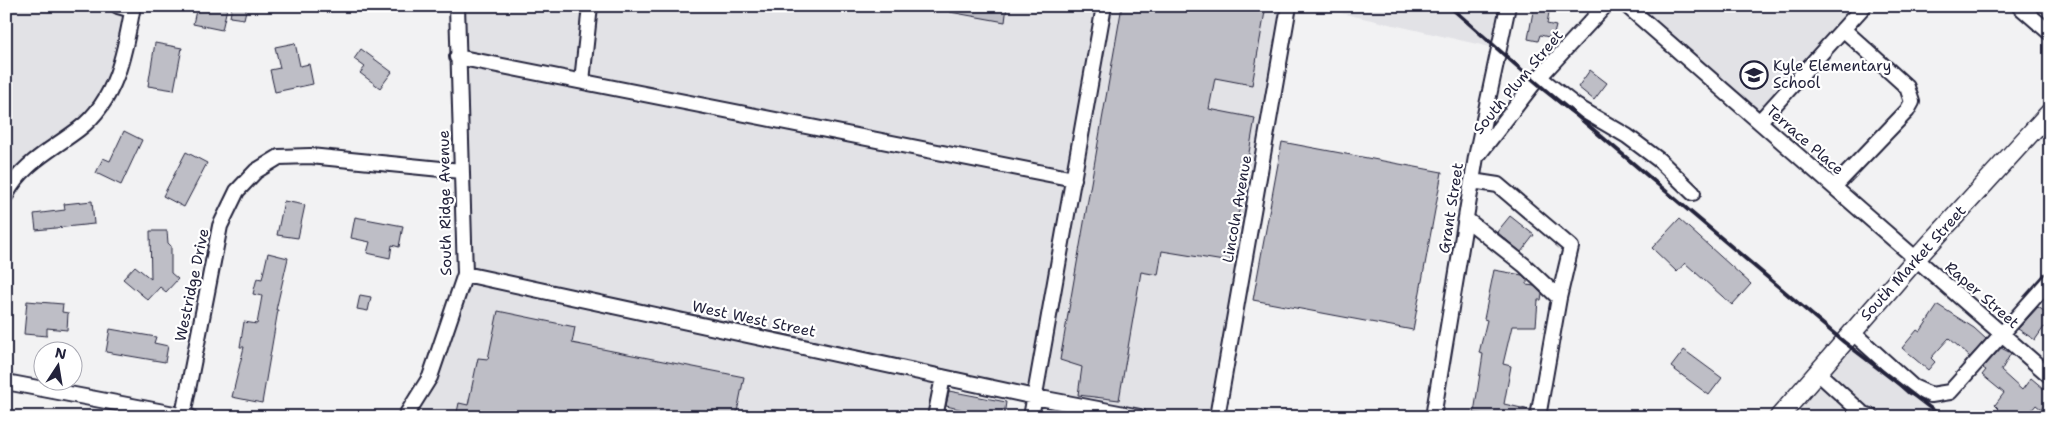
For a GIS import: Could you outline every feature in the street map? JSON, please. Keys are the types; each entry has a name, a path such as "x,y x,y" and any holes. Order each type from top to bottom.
{"main road":[{"name":"South Market Street","path":"1779,417 1916,259 2050,112"}],"street":[{"path":"6,195 12,184 35,160 81,128 104,104 121,65 133,8 118,6"},
{"name":"South Ridge Avenue","path":"405,417 430,377 465,274 457,57 457,6"},
{"path":"582,81 590,6"},
{"path":"1031,417 1104,6"},
{"name":"Lincoln Avenue","path":"1217,417 1289,6"},
{"name":"Grant Street","path":"1433,417 1476,157 1508,6"},
{"name":"South Plum Street","path":"1476,157 1539,77 1605,6"},
{"name":"Terrace Place","path":"1627,6 1916,259"},
{"path":"1760,121 1864,6"},
{"path":"2019,6 2050,33"},
{"path":"1834,187 1907,110 1912,102 1907,87 1843,29"},
{"path":"457,57 1074,178"},
{"path":"1539,77 1576,106 1627,136 1659,160 1693,193"},
{"name":"Westridge Drive","path":"6,382 187,416 220,226 237,191 256,171 279,157 310,156 461,171"},
{"path":"1472,181 1498,185 1572,247 1559,298 1538,417"},
{"path":"1466,219 1524,265 1559,298"},
{"name":"Raper Street","path":"1916,259 2050,376"},
{"name":"West West Street","path":"465,274 1118,415 1140,417"},
{"path":"1852,332 1913,387 1931,396 1950,392 2050,280"},
{"path":"1817,372 1864,416"},
{"path":"935,417 943,377"}],"shaded area":[{"path":"6,6 133,6 104,104 6,183"},
{"path":"457,6 1289,6 1217,417 1140,417 943,377 935,417 405,417 430,377 465,274"},
{"path":"1310,6 1508,6 1499,49"},
{"name":"Kyle Elementary School","path":"1627,6 1864,6 1760,121"},
{"path":"1844,342 1906,387 1942,417 1779,417"}],"building":[{"path":"197,6 227,8 222,30 193,24"},
{"path":"232,6 247,6 244,19 230,17"},
{"path":"951,6 1007,6 1005,22 950,12"},
{"path":"1122,6 1266,6 1252,85 1215,78 1209,109 1255,118 1230,262 1162,251 1158,275 1141,272 1119,400 1078,395 1082,367 1060,360"},
{"path":"1534,6 1550,6 1547,24 1556,26 1553,38 1540,35 1538,41 1528,39"},
{"path":"155,43 182,48 174,90 148,86"},
{"path":"295,43 300,66 309,64 313,84 275,92 270,70 280,68 275,47"},
{"path":"361,49 392,72 380,88 360,73 365,67 354,59"},
{"path":"1590,70 1607,83 1594,100 1578,87"},
{"path":"124,131 142,140 121,185 96,173 103,158 110,161"},
{"path":"1282,142 1442,172 1413,330 1253,300"},
{"path":"186,152 207,163 184,207 163,196"},
{"path":"92,201 94,224 36,230 34,214 65,210 64,204"},
{"path":"284,201 305,205 298,238 277,235"},
{"path":"1510,216 1534,235 1521,252 1497,232"},
{"path":"355,217 403,226 399,247 392,245 390,258 367,253 370,242 351,238"},
{"path":"1679,219 1751,284 1732,305 1685,263 1677,272 1652,248"},
{"path":"150,231 167,231 168,243 171,246 171,273 178,279 166,292 160,287 148,300 123,279 135,266 151,279"},
{"path":"268,253 288,258 276,310 278,310 262,403 232,397 244,347 240,347 244,322 257,324 262,296 253,294 257,278 262,279"},
{"path":"1494,270 1522,275 1527,280 1527,285 1534,286 1542,294 1541,300 1538,300 1536,326 1512,326 1503,364 1511,366 1504,404 1530,410 1529,417 1497,417 1474,413 1483,354 1479,353 1487,320 1484,319"},
{"path":"360,295 371,297 368,311 357,309"},
{"path":"27,301 63,304 62,312 68,313 67,330 47,328 47,336 24,334"},
{"path":"1938,305 1974,328 1986,339 1970,357 1949,338 1931,358 1935,362 1928,370 1902,348 1917,330 1920,332"},
{"path":"2038,307 2050,315 2050,330 2044,327 2035,340 2018,329"},
{"path":"498,311 575,327 572,343 744,377 736,417 456,417 459,403 468,405 478,358 488,359"},
{"path":"110,329 156,337 154,343 168,346 165,362 106,352"},
{"path":"2001,348 2011,353 2001,371 2022,390 2031,378 2050,394 2050,399 2041,409 2036,405 2026,417 1993,417 1999,409 1995,405 2004,393 1982,375 1986,370 1983,368"},
{"path":"1684,350 1722,378 1709,395 1671,367"},
{"path":"949,391 1006,402 1004,416 985,412 984,417 977,417 968,415 968,411 946,406"}],"railway":[{"path":"1449,6 1544,89 1844,342 1942,417"}],"place":[{"name":"Kyle Elementary School","path":"1754,75"}]}
